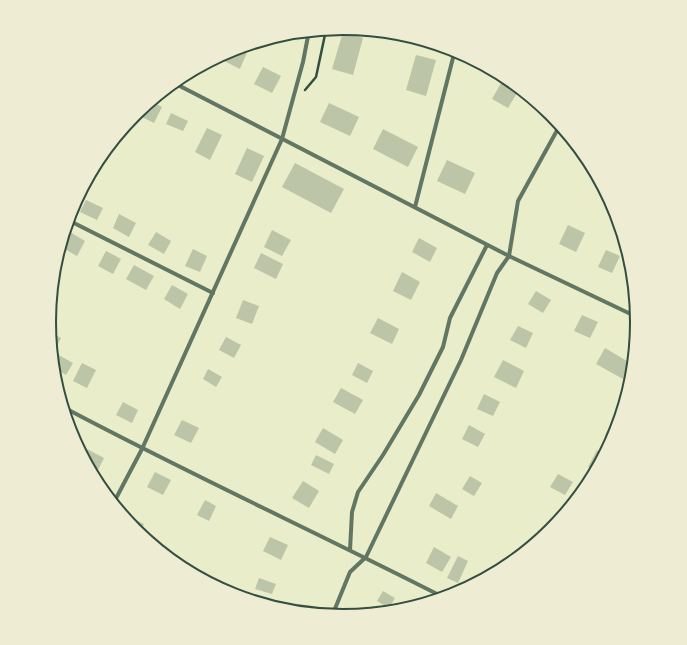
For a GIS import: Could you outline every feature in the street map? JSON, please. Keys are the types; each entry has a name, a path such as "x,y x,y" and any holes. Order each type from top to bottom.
{"street":[{"path":"116,499 142,449 282,139 303,62 308,37"},
{"path":"415,207 452,56"},
{"path":"180,86 487,245 630,313"},
{"path":"335,610 350,572 366,557 461,360 497,273 509,256 518,201 557,130"},
{"path":"74,223 213,294"},
{"path":"350,550 352,512 358,492 383,455 419,395 443,347 450,318 487,245"},
{"path":"70,411 142,449 366,557 438,594"}],"path":[{"path":"291,106 316,77 325,36"}],"building":[{"path":"342,35 355,36 363,38 353,75 332,69"},
{"path":"247,51 240,69 224,61"},
{"path":"416,55 436,60 426,96 406,90"},
{"path":"263,67 281,76 272,93 254,84"},
{"path":"502,82 517,93 508,108 492,99"},
{"path":"329,103 359,117 350,136 320,122"},
{"path":"156,104 162,107 154,123 142,117"},
{"path":"171,113 188,121 183,131 166,124"},
{"path":"207,128 222,135 210,160 195,152"},
{"path":"383,129 418,147 408,167 373,149"},
{"path":"247,148 264,156 252,182 235,174"},
{"path":"447,160 475,173 465,194 437,181"},
{"path":"295,163 344,189 331,213 282,187"},
{"path":"86,200 103,208 97,220 80,212"},
{"path":"119,214 136,223 129,237 113,228"},
{"path":"568,225 585,233 576,252 559,244"},
{"path":"272,230 291,240 282,256 264,247"},
{"path":"70,232 85,241 77,256 66,250"},
{"path":"156,232 171,241 164,254 148,245"},
{"path":"419,238 437,248 430,262 412,252"},
{"path":"193,249 207,256 200,272 185,266"},
{"path":"606,250 620,256 612,273 598,267"},
{"path":"106,251 121,259 113,274 98,266"},
{"path":"261,253 283,264 276,279 254,268"},
{"path":"134,265 154,276 146,290 126,279"},
{"path":"402,272 420,282 411,300 393,291"},
{"path":"172,285 188,294 180,309 164,299"},
{"path":"536,291 551,300 543,313 528,304"},
{"path":"243,300 259,306 252,324 236,318"},
{"path":"582,315 598,322 590,338 574,331"},
{"path":"378,318 399,329 392,344 370,333"},
{"path":"518,326 533,333 526,348 510,340"},
{"path":"57,336 61,338 57,345"},
{"path":"226,337 241,345 234,358 219,350"},
{"path":"605,348 629,362 626,374 623,379 596,364"},
{"path":"58,355 73,363 66,375 60,372"},
{"path":"503,360 524,371 516,388 494,377"},
{"path":"82,363 96,370 87,388 73,381"},
{"path":"358,363 373,371 367,383 352,375"},
{"path":"208,369 222,377 216,387 203,379"},
{"path":"341,388 363,400 355,414 333,402"},
{"path":"484,394 500,402 493,416 477,409"},
{"path":"123,402 138,410 132,423 116,415"},
{"path":"613,418 615,419 607,437 605,436"},
{"path":"182,420 199,428 191,443 174,435"},
{"path":"469,425 485,434 478,447 462,439"},
{"path":"323,428 343,440 335,454 315,442"},
{"path":"87,449 104,458 98,470 97,469 86,450"},
{"path":"597,450 600,451 591,468 588,467"},
{"path":"316,455 334,464 329,474 311,465"},
{"path":"155,472 171,480 163,495 147,487"},
{"path":"558,474 573,482 565,495 550,487"},
{"path":"470,476 482,483 474,496 462,489"},
{"path":"303,481 319,491 309,508 292,498"},
{"path":"436,493 458,506 451,519 429,506"},
{"path":"205,500 216,506 209,521 197,515"},
{"path":"134,519 144,524 142,528"},
{"path":"270,537 288,545 281,560 263,551"},
{"path":"434,547 451,557 442,572 426,563"},
{"path":"458,556 468,561 458,583 447,578"},
{"path":"259,578 276,584 272,594 255,589"},
{"path":"383,591 395,598 390,606 387,607 377,601"}]}
